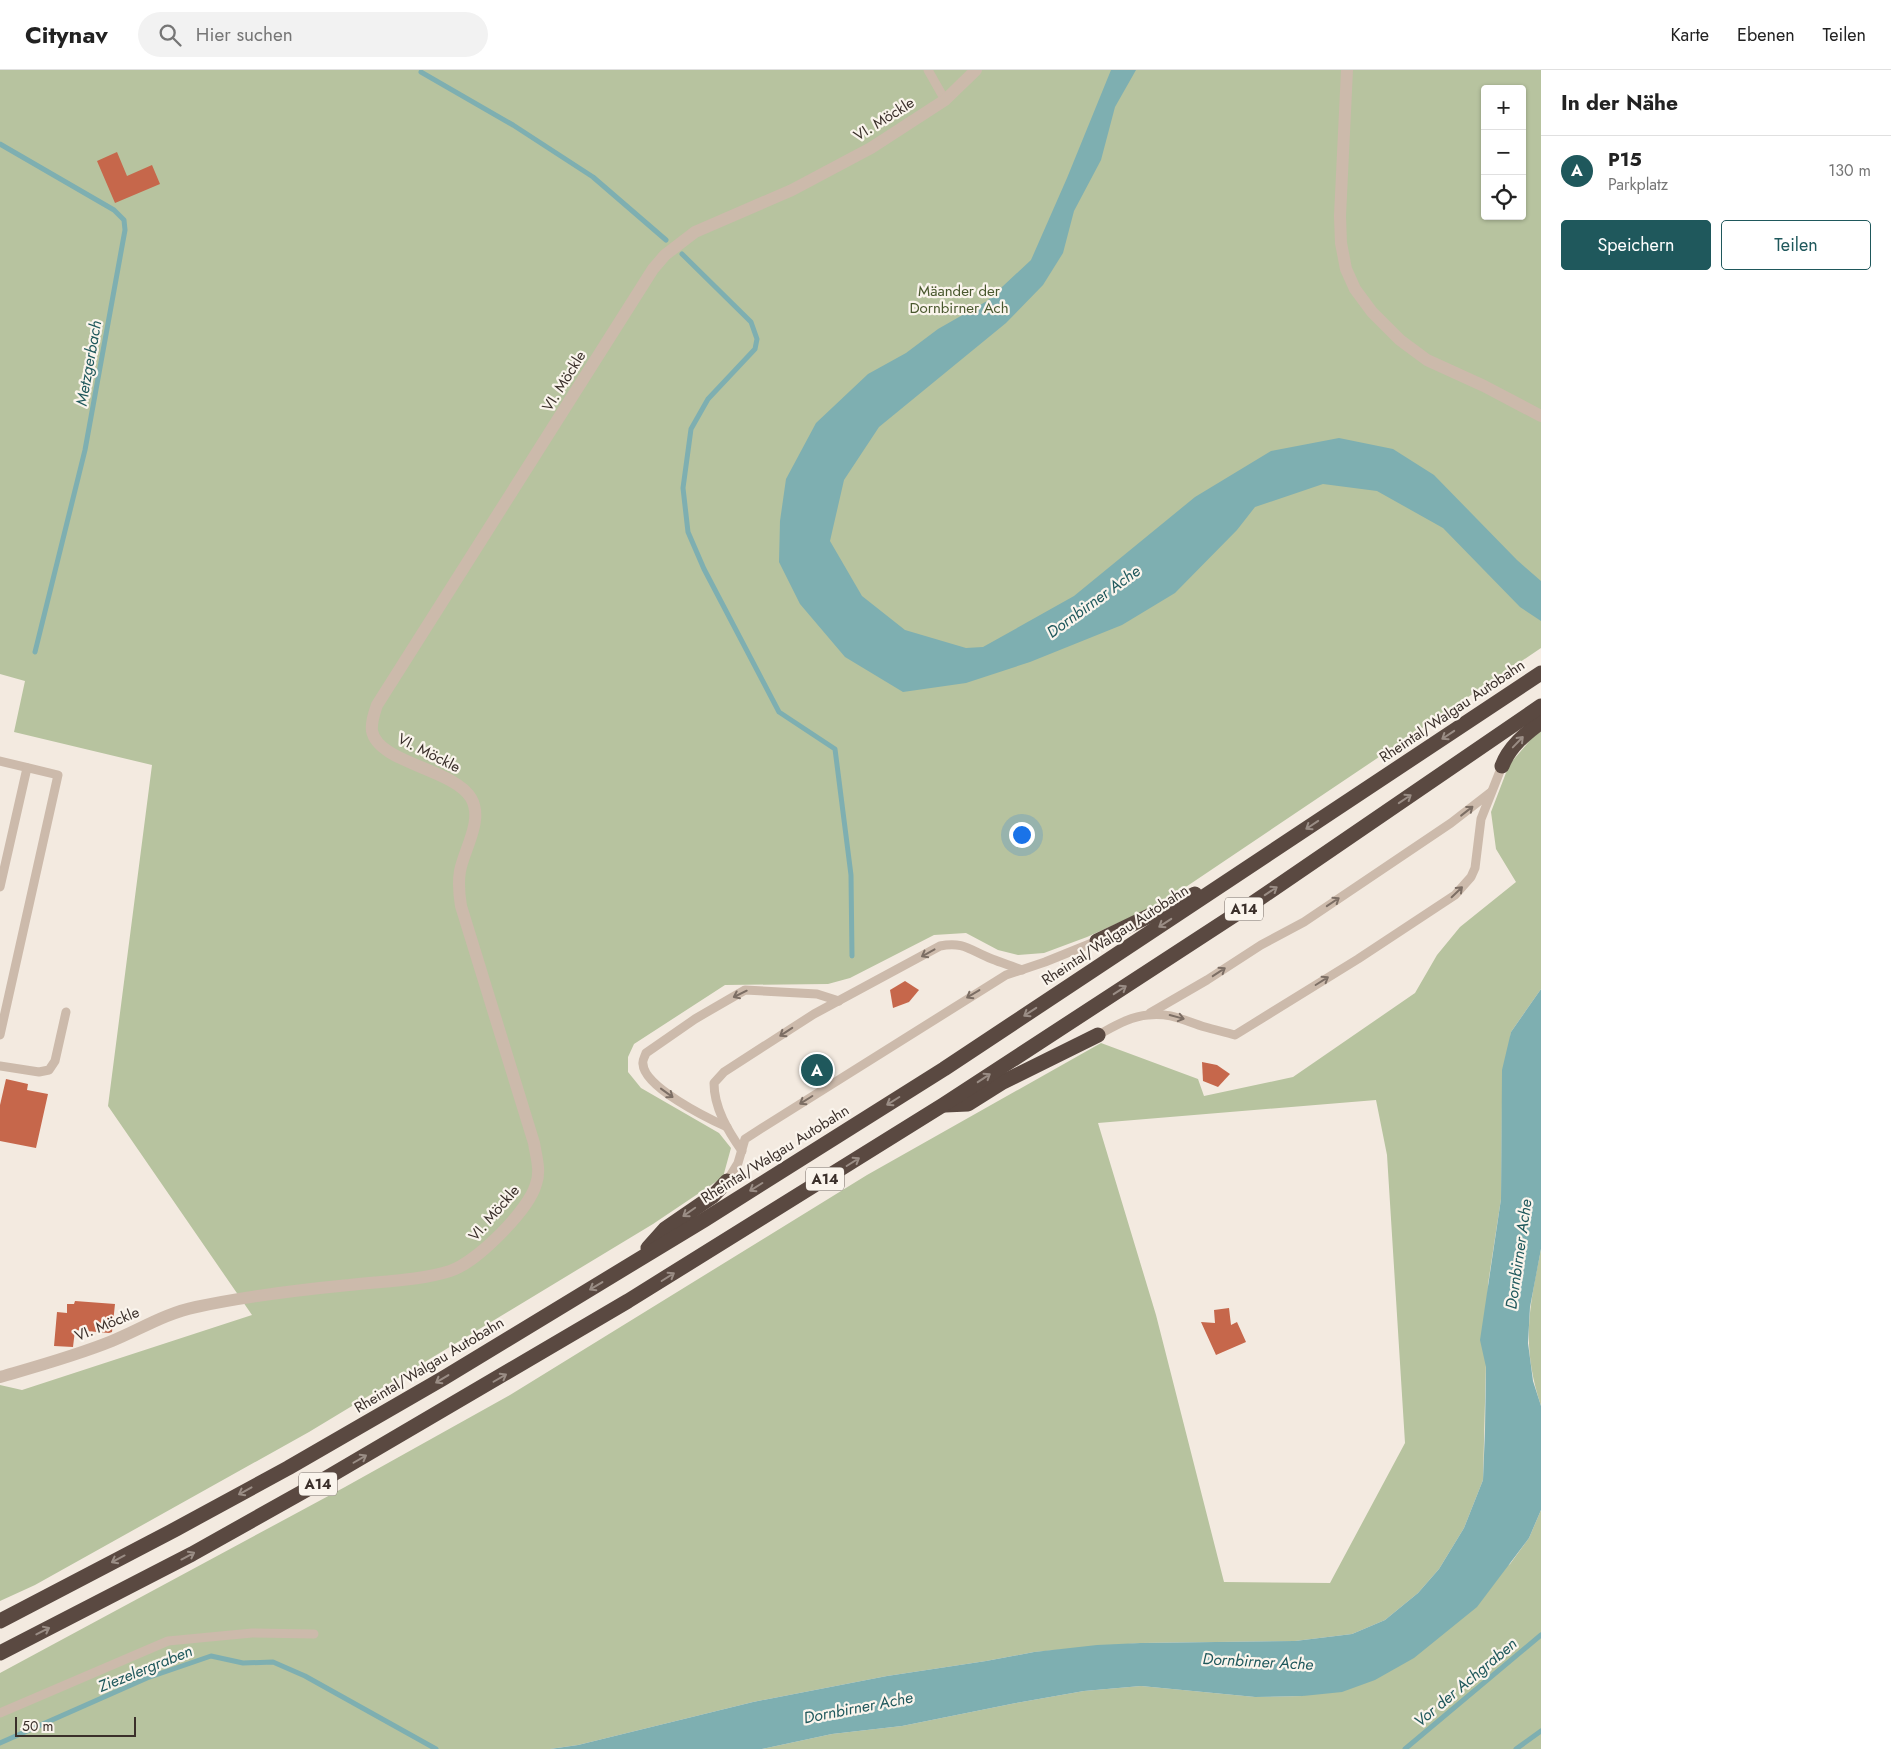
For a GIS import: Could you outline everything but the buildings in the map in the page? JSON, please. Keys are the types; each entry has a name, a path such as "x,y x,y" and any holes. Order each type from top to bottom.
{"highway":[{"name":"Rheintal/Walgau Autobahn","path":"0,1621 288,1468 442,1379 637,1260 944,1069 1541,673"},
{"name":"A14","path":"0,1653 192,1554 392,1440 636,1296 943,1105 1253,903 1541,706"},
{"path":"1502,766 1505,758 1517,742 1541,722"},
{"path":"1097,941 1235,877"},
{"path":"943,1105 968,1104 1003,1082 1098,1034"},
{"path":"637,1260 665,1229 712,1196 726,1181"}],"street":[{"name":"VI. Möckle","path":"0,1377 84,1352 170,1315 194,1307 295,1290 426,1277 452,1270 480,1254 532,1196 537,1183 538,1170 534,1143 461,906 458,886 460,870 476,811 471,797 454,782 390,753 380,744 372,733 372,721 377,705 653,269 665,255 695,232 792,190 871,148 945,100 976,70"},
{"path":"1347,74 1340,216 1341,243 1346,269 1355,288 1372,312 1400,340 1427,360 1533,410 1541,416"}],"lane":[{"path":"928,70 945,100"},
{"path":"0,761 58,775 0,1035"},
{"path":"1098,1034 1130,1020 1147,1015 1164,1014 1235,1035 1358,959 1455,895 1471,877 1481,819 1502,766"},
{"path":"0,887 26,768"},
{"path":"1147,1015 1207,980 1261,945 1304,922 1451,823 1491,792"},
{"path":"726,1181 738,1163 745,1139 762,1128 966,998 1006,975 1097,941"},
{"path":"742,1151 727,1127 714,1095 714,1083 724,1072 814,1014 940,946 953,943 968,947 991,959 1022,970"},
{"path":"727,1127 709,1119 669,1095 648,1077 643,1064 646,1053 695,1019 745,990 817,994 839,1001"},
{"path":"0,1066 39,1072 48,1070 55,1061 66,1012"},
{"path":"0,1713 168,1641 252,1633 314,1634"}],"green space":[{"name":"Mäander der Dornbirner Ach","path":"0,70 1541,70 1541,648 1162,903 1087,937 1044,953 1018,955 998,950 966,933 934,935 850,978 828,984 725,985 634,1044 628,1057 628,1072 641,1088 719,1133 731,1148 723,1177 653,1224 309,1432 35,1585 0,1601 0,1385 22,1390 252,1315 108,1106 152,765 14,732 25,681 0,674"},
{"path":"1541,731 1541,989 1511,1032 1502,1101 1501,1199 1488,1284 1483,1480 1464,1528 1439,1569 1418,1593 1385,1620 1352,1634 1295,1641 1140,1643 1034,1652 887,1676 753,1702 578,1745 550,1749 0,1749 0,1673 345,1487 510,1395 867,1175 1101,1043 1198,1079 1204,1096 1293,1077 1415,993 1437,955 1460,927 1516,882 1496,849 1491,812 1509,765 1532,738","holes":["1376,1100 1387,1155 1405,1443 1330,1583 1224,1582 1156,1315 1098,1123"]},
{"path":"1541,1249 1541,1406 1531,1364 1529,1327 1530,1309"},
{"path":"1541,1510 1541,1749 762,1749 832,1734 902,1726 1084,1691 1141,1686 1255,1697 1303,1696 1510,1564 1529,1538"}],"water":[{"name":"Dornbirner Ache","path":"1111,70 1136,70 1115,107 1101,160 1074,211 1063,253 1043,285 1006,323 879,427 844,480 830,541 862,596 905,630 966,648 983,647 1074,596 1195,497 1271,451 1339,438 1393,449 1434,475 1517,560 1541,581 1541,621 1520,607 1443,528 1377,491 1323,484 1255,507 1237,530 1175,593 1122,625 1030,662 966,683 903,692 845,657 800,604 779,562 780,521 786,479 816,423 868,374 906,353 938,329 987,301 1031,260"},
{"name":"Dornbirner Ache","path":"1541,989 1541,1249 1530,1307 1528,1343 1533,1381 1541,1406 1541,1510 1529,1538 1477,1607 1414,1658 1375,1680 1342,1692 1303,1696 1255,1697 1141,1686 1084,1691 902,1726 832,1734 762,1749 550,1749 578,1745 753,1702 887,1676 1034,1652 1097,1645 1140,1643 1295,1641 1352,1634 1385,1620 1418,1593 1439,1569 1464,1528 1483,1480 1486,1367 1480,1340 1501,1199 1502,1070 1511,1032"}],"waterway":[{"path":"421,72 513,125 593,177 666,240"},
{"name":"Metzgerbach","path":"0,144 114,210 124,220 125,230 85,450 35,652"},
{"path":"682,254 751,322 757,339 755,349 708,399 691,429 683,488 688,532 704,569 779,712 835,749 851,875 852,956"},
{"name":"Vor der Achgraben","path":"1405,1749 1541,1635"},
{"name":"Ziezelergraben","path":"0,1743 147,1678 211,1656 243,1663 273,1662 305,1676 436,1749"},
{"path":"1516,1749 1541,1731"}],"place":[{"name":"P15","path":"817,1070"}]}
